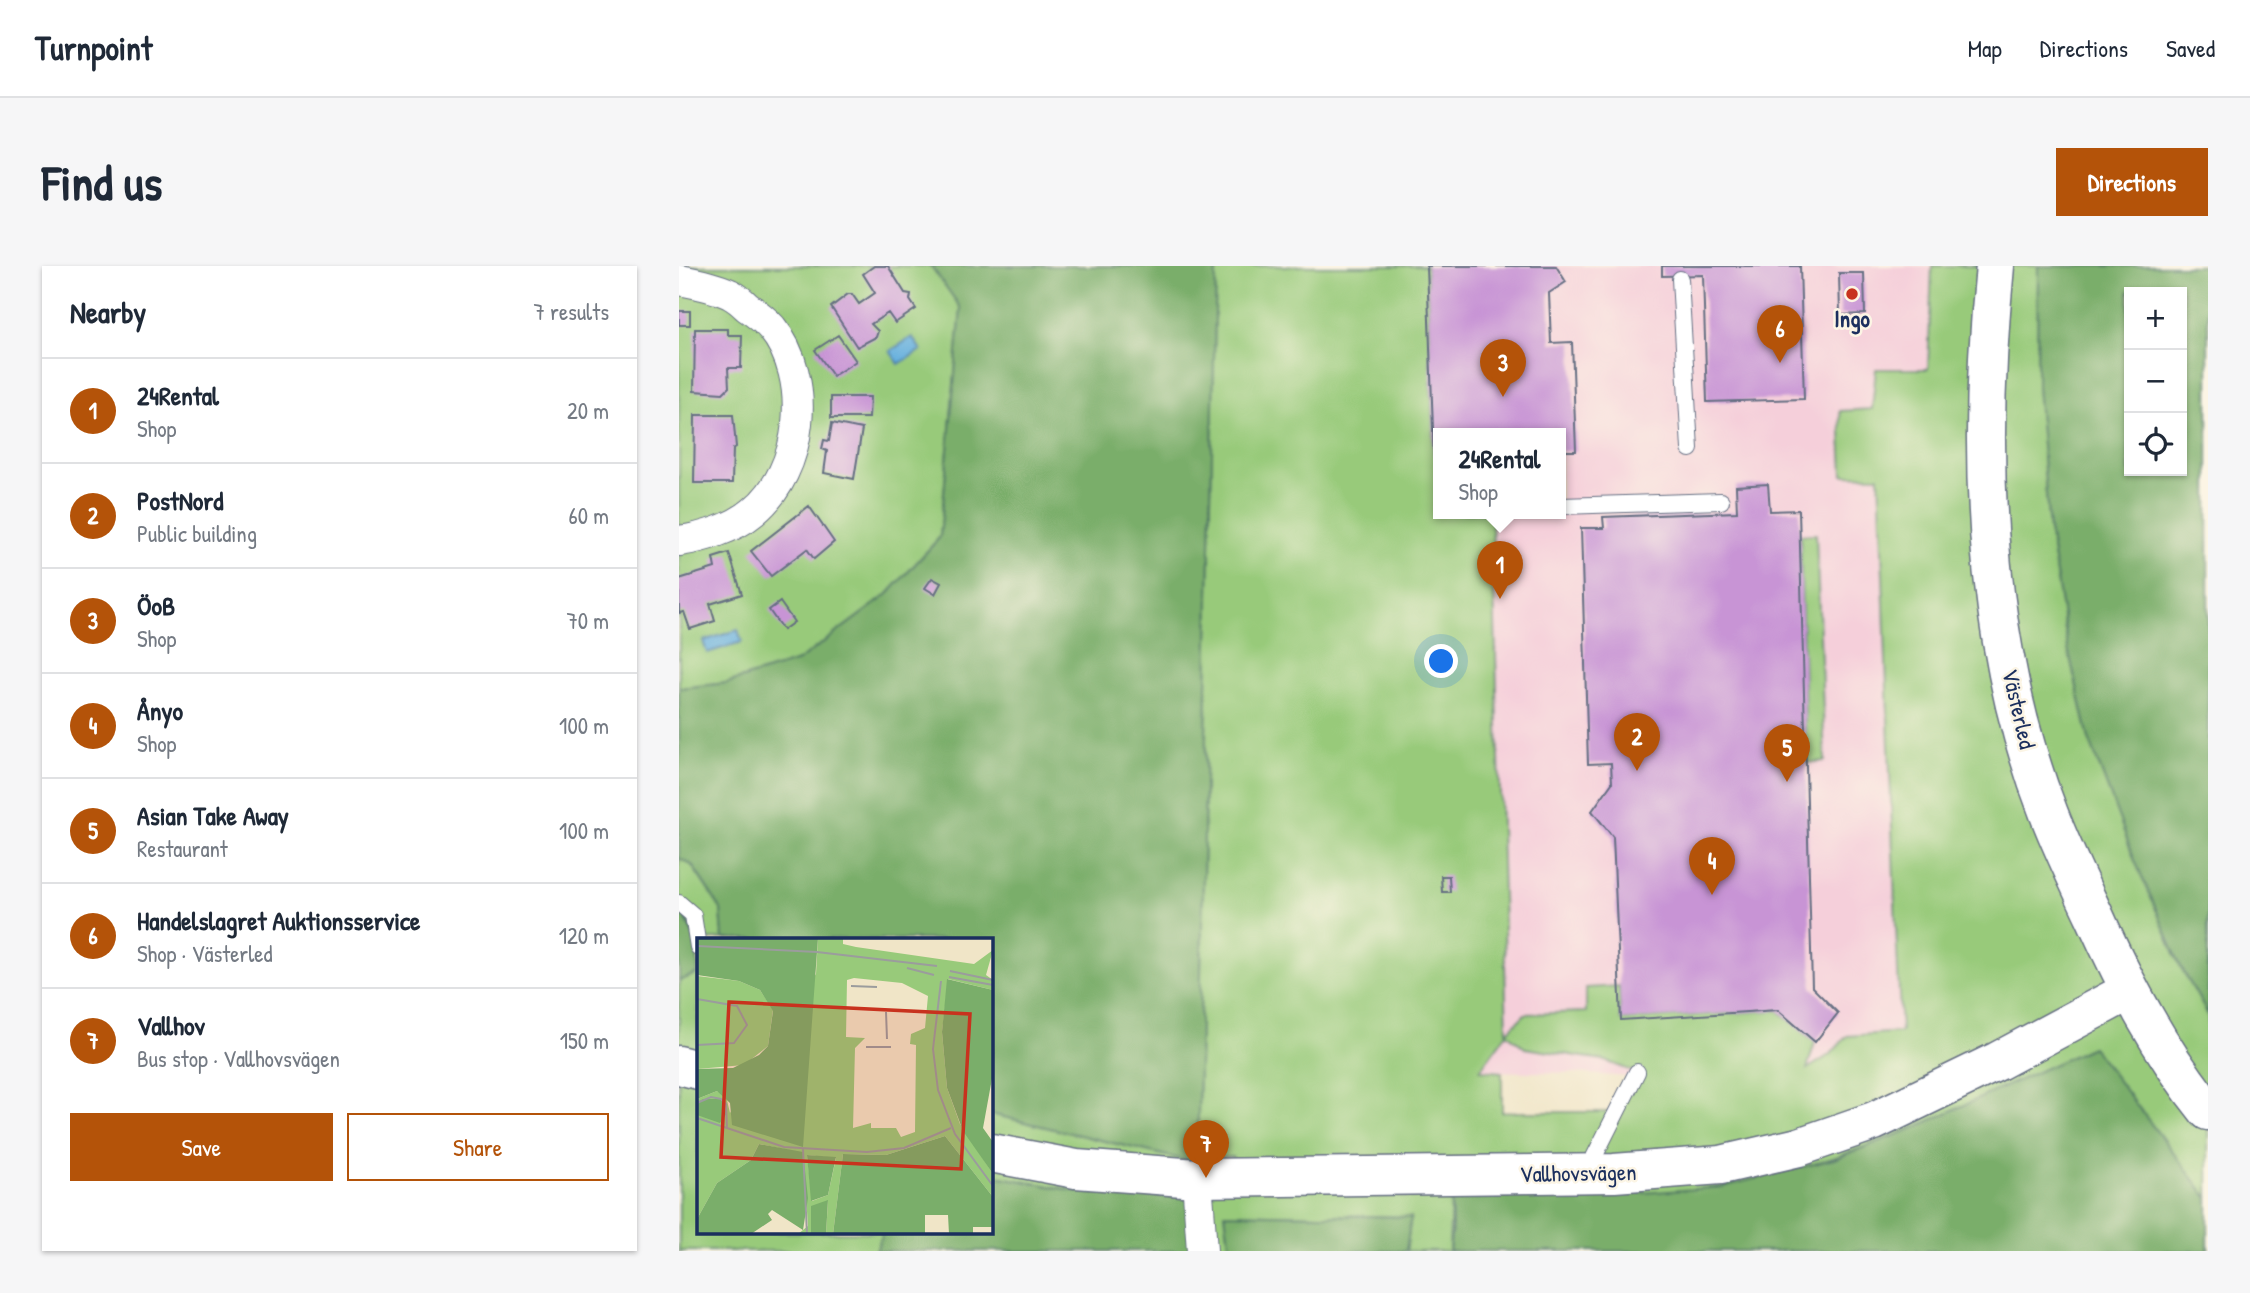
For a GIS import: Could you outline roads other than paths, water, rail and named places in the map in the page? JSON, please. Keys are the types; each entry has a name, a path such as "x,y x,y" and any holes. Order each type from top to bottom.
{"street":[{"name":"Västerled","path":"1994,266 1987,352 1986,502 1996,593 2020,721 2048,813 2129,990 2152,1031 2208,1111"},
{"path":"679,280 732,295 772,328 792,365 799,411 793,444 783,473 771,493 753,512 723,528 679,541"},
{"name":"Vallhovsvägen","path":"992,1153 1076,1169 1197,1178 1586,1174 1721,1165 1835,1136 1908,1106 2129,990"},
{"path":"679,1065 697,1070"},
{"path":"1197,1178 1202,1251"}],"lane":[{"path":"1680,279 1690,449"},
{"path":"1566,506 1721,500"},
{"path":"679,903 692,915 697,942"},
{"path":"1586,1174 1637,1072"}],"water":[{"path":"912,337 921,350 899,364 890,351"},
{"path":"738,630 742,642 707,653 703,641"}],"place":[{"name":"Ingo","path":"1852,294"},
{"name":"Handelslagret Auktionsservice","path":"1780,363"},
{"name":"ÖoB","path":"1503,397"},
{"name":"24Rental","path":"1500,599"},
{"name":"PostNord","path":"1637,771"},
{"name":"Asian Take Away","path":"1787,782"},
{"name":"Ånyo","path":"1712,895"},
{"name":"Vallhov","path":"1206,1178"}]}
